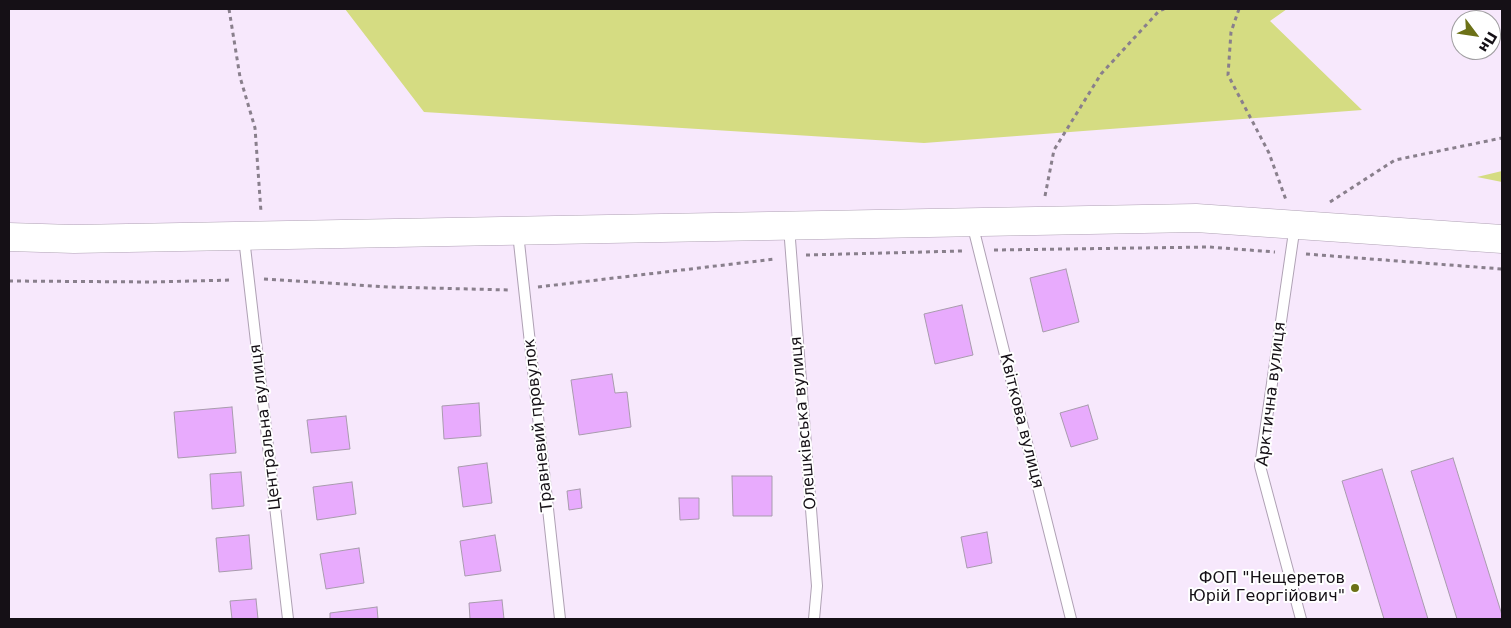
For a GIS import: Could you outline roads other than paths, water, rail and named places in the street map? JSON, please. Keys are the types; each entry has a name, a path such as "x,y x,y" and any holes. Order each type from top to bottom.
{"main road":[{"path":"9,238 74,239 253,236 1196,218 1502,239"}],"lane":[{"name":"Квіткова вулиця","path":"971,222 1071,619"},
{"name":"Арктична вулиця","path":"1295,225 1260,466 1301,619"},
{"name":"Олешківська вулиця","path":"789,226 817,586 814,619"},
{"name":"Травневий провулок","path":"518,231 560,619"},
{"name":"Центральна вулиця","path":"253,236 248,280 288,619"}],"place":[{"name":"ФОП \"Нещеретов Юрій Георгійович\"","path":"1355,588"}]}
